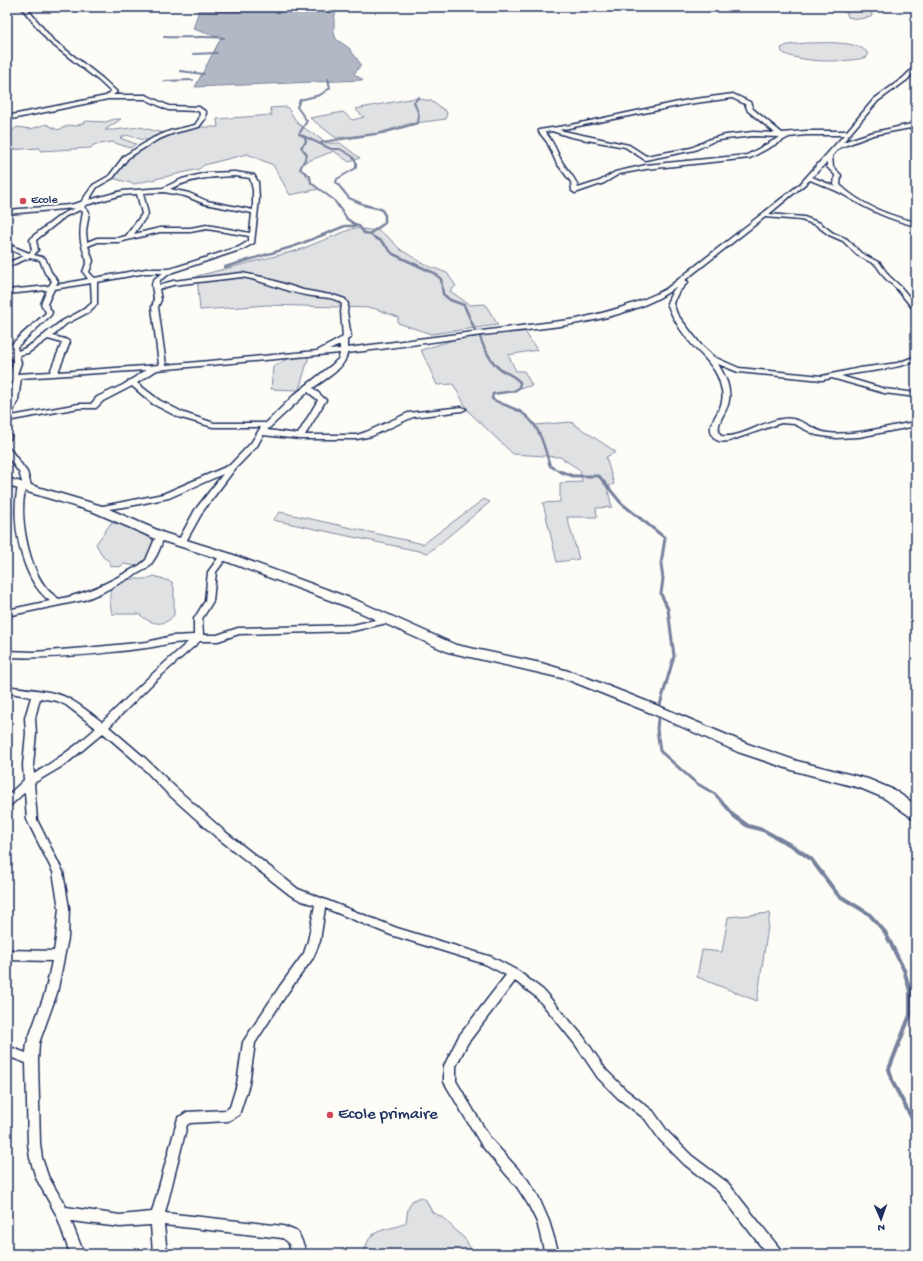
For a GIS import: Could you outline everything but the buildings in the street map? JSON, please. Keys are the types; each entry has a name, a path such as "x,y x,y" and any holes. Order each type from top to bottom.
{"street":[{"path":"23,7 50,40 114,91 108,97"},
{"path":"12,377 159,367 342,350 577,321 609,314 653,299 697,267 809,178 876,100 905,79 916,68"},
{"path":"905,79 916,78"},
{"path":"781,135 750,110 748,103 733,96 688,102 571,127 541,130 550,141 559,162 574,182 575,191 602,182 617,173 650,166 685,164 753,156 777,140 788,135"},
{"path":"7,118 108,97 146,97 168,108 199,109 203,112 202,119 197,126 159,137 129,155 123,160 111,177 95,186 81,206 58,220 35,237 33,240 35,250 31,256 7,265"},
{"path":"7,111 27,113"},
{"path":"838,146 872,134 916,125"},
{"path":"550,129 571,136 627,146 645,158 650,166"},
{"path":"645,158 693,149 712,140 726,137 753,134 788,135 806,133 848,133"},
{"path":"829,156 830,167 838,175 837,185 853,200 898,220 916,224"},
{"path":"159,367 155,307 158,300 155,288 157,278 171,271 248,245 252,242 252,235 256,220 256,194 254,179 249,175 206,175 184,180 164,190"},
{"path":"809,178 845,193"},
{"path":"7,212 81,206 118,194 164,190 187,194 205,202 255,212"},
{"path":"128,237 142,221 145,214 139,191"},
{"path":"7,357 23,352 47,337 60,326 82,314 94,305 94,281 86,272 90,261 84,245 83,232 86,212 81,206"},
{"path":"763,215 802,218 818,224 831,234 845,240 859,254 878,264 887,277 898,287 916,310"},
{"path":"84,245 97,240 119,240 160,230 190,230 207,227 252,235"},
{"path":"7,246 44,260 48,273 54,281 44,304 49,312 48,315 15,344 13,349 16,355 17,365 12,377 14,400 7,416"},
{"path":"697,267 676,292 670,303 674,314 688,336 711,360 724,381 726,389 724,407 716,422 716,434 718,438 721,440 729,439 764,426 788,420 795,420 816,434 828,436 849,435 916,424"},
{"path":"7,292 51,288 146,271 171,271"},
{"path":"155,288 173,283 242,275 301,292 334,297 345,303 344,312 347,337 344,340 342,350 344,356 335,367 308,388 267,425 254,444 232,467 198,510 181,543"},
{"path":"47,337 63,340 67,344 53,374"},
{"path":"317,353 344,340"},
{"path":"711,360 743,371 807,377 832,377 860,370 899,365 916,358"},
{"path":"7,420 78,406 95,405 100,399 134,382 159,367"},
{"path":"832,377 891,392 916,396"},
{"path":"134,382 156,402 181,415 204,421 215,426 247,424 267,425"},
{"path":"300,437 322,400 308,388"},
{"path":"261,432 300,437 342,438 362,436 405,416 462,409"},
{"path":"7,451 23,472 25,488 19,500 19,508 28,558 41,590 49,598 57,602"},
{"path":"98,509 166,496 232,467"},
{"path":"7,481 25,488 98,509 160,536 224,556 353,604 453,648 570,676 656,710 743,748 795,766 863,783 889,794 916,813"},
{"path":"7,612 81,598 100,590 143,567 149,562 156,549 160,536"},
{"path":"7,802 30,781 63,761 90,740 151,680 198,638 198,620 209,601 212,572 224,556"},
{"path":"7,654 34,655 148,645 172,639 218,638 238,631 353,628 388,620"},
{"path":"7,689 37,693 59,698 69,703 103,728 225,838 294,892 395,932 488,960 514,974 539,993 554,1009 602,1074 622,1094 649,1115 664,1136 688,1160 723,1186 776,1254"},
{"path":"37,693 30,718 31,733 28,765 32,820 58,872 64,908 62,938 51,994 35,1036 32,1060 34,1144 36,1158 42,1178 62,1213 77,1254"},
{"path":"160,1254 157,1218 182,1122 187,1118 228,1115 235,1111 243,1084 249,1042 284,989 309,955 314,941 321,902"},
{"path":"7,955 58,956"},
{"path":"514,974 463,1040 450,1066 450,1082 486,1142 522,1182 533,1200 544,1221 552,1254"},
{"path":"7,1051 32,1060"},
{"path":"62,1213 120,1221 157,1218 283,1232 293,1237 297,1254"}],"shaded area":[{"path":"200,7 337,7 334,19 334,33 336,39 349,48 360,63 360,66 354,74 363,80 195,87 221,38 193,29"},
{"path":"838,7 877,8 871,11 871,17 858,19 848,17 847,13 837,9"},
{"path":"806,43 847,44 862,48 867,52 867,57 848,60 823,61 789,56 782,52 781,48 788,45"},
{"path":"415,98 431,101 447,112 446,119 408,124 379,133 336,138 310,118 343,112 352,120 364,117 355,109"},
{"path":"287,107 298,124 327,143 340,143 360,158 349,162 334,151 303,163 300,169 319,189 290,195 273,165 247,154 204,165 199,169 134,184 112,178 132,154 153,140 132,136 120,138 136,144 130,148 112,142 93,145 91,148 40,151 40,148 7,150 7,135 17,127 31,129 46,124 58,130 69,125 76,126 87,121 106,122 114,119 121,119 105,130 140,127 163,133 162,137 195,127 218,127 217,119 272,115 270,108"},
{"path":"354,228 379,231 388,237 401,250 424,264 447,273 456,286 450,291 470,305 485,304 498,325 431,334 398,323 398,317 373,308 268,305 200,310 197,276 299,250"},
{"path":"524,330 537,350 508,355 516,371 524,371 532,386 519,388 514,391 493,394 492,399 521,412 536,425 571,422 616,452 606,457 614,484 607,487 612,507 596,508 597,517 567,517 579,559 557,562 543,503 560,502 560,483 582,482 580,470 560,457 513,454 469,412 453,384 437,385 421,350 453,340"},
{"path":"309,356 299,390 271,389 273,367 287,359"},
{"path":"484,499 490,502 428,553 273,520 280,512 423,544"},
{"path":"111,523 120,524 151,537 154,545 153,549 143,567 124,564 119,567 110,566 109,561 103,557 96,544"},
{"path":"154,576 172,582 174,588 174,615 170,619 166,622 157,623 148,620 139,614 112,614 110,594 114,585 124,580 146,579"},
{"path":"770,913 757,1001 697,977 702,950 722,952 728,917"},
{"path":"420,1197 426,1200 432,1212 442,1217 466,1240 473,1254 364,1254 365,1248 372,1235 382,1230 402,1225 406,1222 408,1209 412,1201"}],"waterway":[{"path":"164,37 224,38"},
{"path":"193,54 217,53"},
{"path":"180,71 204,74"},
{"path":"328,79 330,88 320,95 300,100 297,107 307,121 299,134 331,149 340,149 352,156 356,162 356,168 337,179 336,182 349,198 366,205"},
{"path":"164,81 193,80"},
{"path":"321,144 322,142 383,133 418,123 419,115 414,102 419,97"},
{"path":"305,138 306,142 301,147 307,155 300,169 310,176 311,183 334,200 338,206"},
{"path":"338,205 347,219 356,225"},
{"path":"366,205 381,209 385,215 385,223 369,234"},
{"path":"225,267 295,246 345,226 359,226 364,233 369,234"},
{"path":"369,234 382,242 393,254 434,273 441,279 443,294 450,300 464,305 475,330"},
{"path":"480,337 494,364 520,382 519,388 514,391 493,394 492,399 518,410 533,423 543,443 550,466 559,471"},
{"path":"559,471 573,476 599,476 621,503 665,538 661,564 663,579 661,594 668,609 674,656 660,705"},
{"path":"658,719 657,729 660,751 696,783 715,794 734,816"},
{"path":"734,816 748,826 763,830 794,847 811,859 838,895 869,914 885,932 904,970 910,991 910,1015 889,1069 893,1083 916,1126"}],"place":[{"name":"Ecole","path":"23,201"},
{"name":"Ecole primaire","path":"330,1115"}]}
